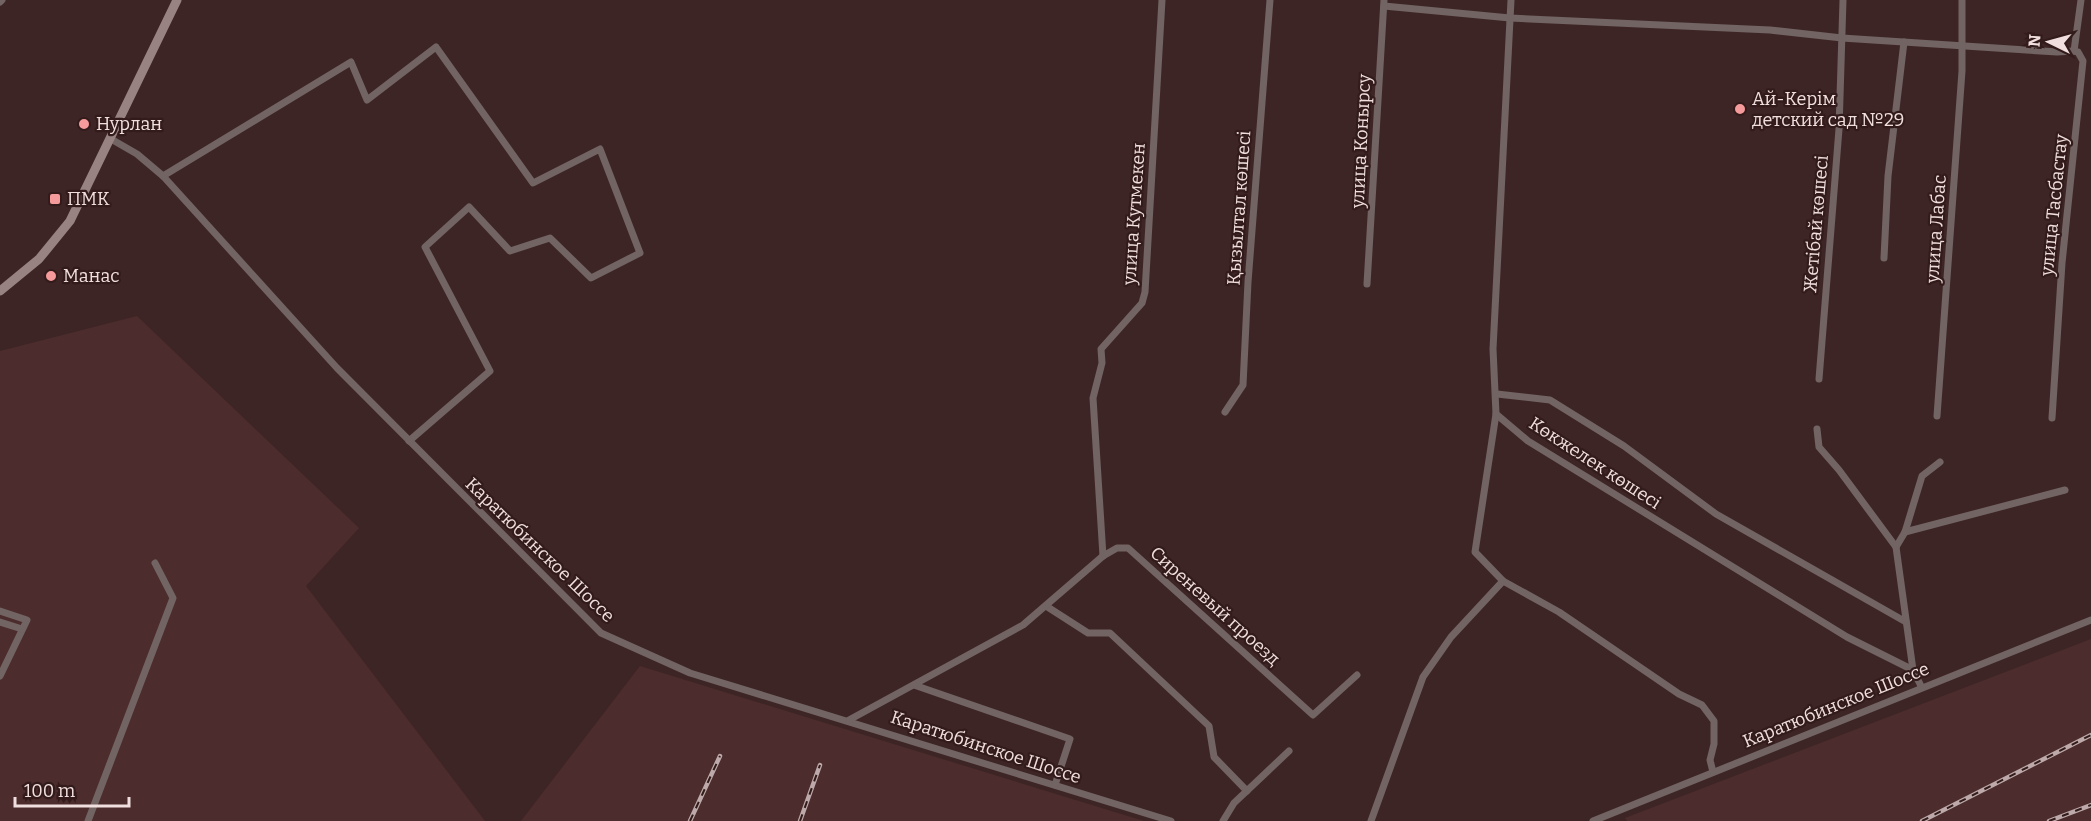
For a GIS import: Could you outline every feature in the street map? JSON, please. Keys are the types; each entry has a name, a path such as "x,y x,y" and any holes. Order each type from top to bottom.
{"main road":[{"path":"0,291 39,259 69,221 177,0"}],"street":[{"name":"улица Кутмекен","path":"1103,556 1093,398 1102,363 1101,350 1142,303 1145,292 1162,0"},
{"name":"Қызылтал көшесі","path":"1225,412 1244,385 1248,282 1270,0"},
{"path":"1511,0 1493,349 1497,394 1496,414 1474,552 1503,581 1559,612 1679,694 1702,705 1714,721 1714,744 1710,760 1713,772"},
{"name":"Жетібай көшесі","path":"1819,379 1839,129 1843,0"},
{"name":"улица Лабас","path":"1937,416 1961,83 1962,0"},
{"name":"улица Тасбастау","path":"2052,418 2062,263 2083,61 2078,52 2074,51 2081,0"},
{"path":"1384,3 1510,18 1770,30 1842,38 2074,51"},
{"name":"улица Конырсу","path":"1367,284 1384,3"},
{"path":"1884,258 1887,176 1904,42"},
{"path":"162,176 351,62 367,100 436,47 533,183 600,149 640,253 591,278 550,238 510,251 469,207 425,247 490,371 409,441"},
{"name":"Каратюбинское Шоссе","path":"111,139 136,154 162,176 336,368 601,633 690,673 849,720 1171,821"},
{"path":"1497,394 1550,400 1624,446 1716,514 1906,622"},
{"name":"Көкжелек көшесі","path":"1496,414 1528,441 1780,596 1847,637 1913,670"},
{"path":"1817,429 1819,447 1839,470 1896,548 1913,670 1921,686"},
{"path":"1896,548 1905,532 1922,476 1940,462"},
{"path":"1905,532 2065,490"},
{"name":"Сиреневый проезд","path":"1103,556 1117,548 1128,549 1313,715 1357,675"},
{"path":"849,720 1023,625 1103,556"},
{"path":"88,821 173,598 155,563"},
{"path":"1371,821 1424,677 1450,638 1503,581"},
{"path":"1046,606 1088,633 1110,633 1209,726 1211,752 1247,791"},
{"path":"0,611 27,620 0,676"},
{"name":"Каратюбинское Шоссе","path":"1593,821 1609,818 1713,772 1921,686 2091,620"},
{"path":"0,621 22,629"},
{"path":"914,685 1070,740 1055,785"},
{"path":"1223,821 1234,803 1289,752"}],"shaded area":[{"path":"137,316 359,528 306,586 485,821 0,821 0,351"},
{"path":"2091,639 2091,821 1627,821 1625,818"},
{"path":"640,666 1144,821 521,821"}],"railway":[{"path":"1922,821 2091,735"},
{"path":"690,821 720,756"},
{"path":"800,821 820,765"},
{"path":"2049,821 2091,805"}],"place":[{"name":"Ай-Керім детский сад №29","path":"1740,109"},
{"name":"Нурлан","path":"84,124"},
{"name":"ПМК","path":"55,199"},
{"name":"Манас","path":"51,276"}]}
